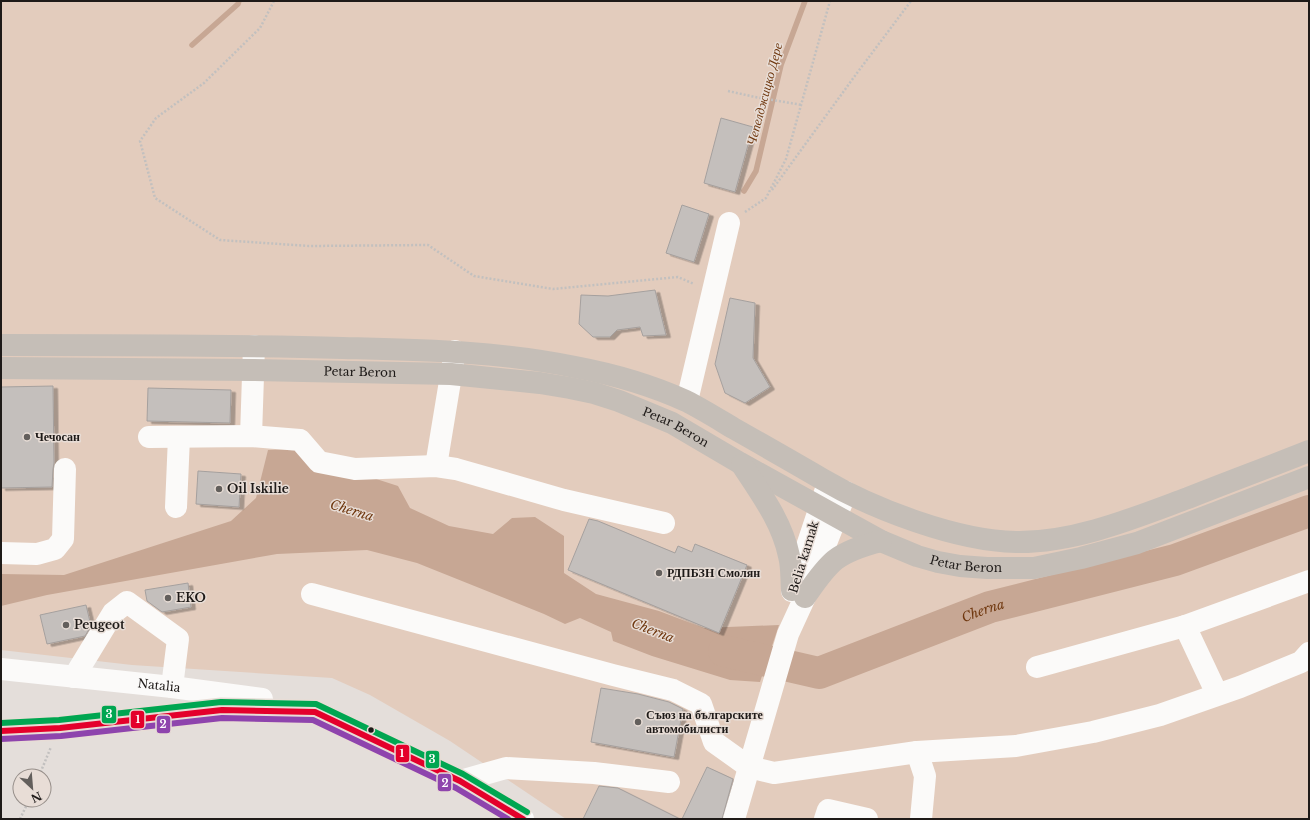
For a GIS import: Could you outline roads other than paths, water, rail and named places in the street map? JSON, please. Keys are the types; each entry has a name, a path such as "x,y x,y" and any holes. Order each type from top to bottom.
{"main road":[{"name":"Petar Beron","path":"1,345 254,346 454,351 515,356 579,368 631,381 687,402 837,488 890,511 955,533 996,541 1019,542 1042,540 1089,531 1146,514 1309,451"},
{"name":"Petar Beron","path":"1,368 253,370 451,374 540,383 594,393 619,401 672,423 740,463 881,541 911,554 938,562 980,567 1034,568 1081,558 1137,542 1309,477"},
{"path":"740,463 774,515 783,535 798,593 836,560 848,552 881,541"}],"street":[{"path":"687,402 729,223"},
{"path":"251,436 254,346"},
{"path":"436,466 454,351"},
{"path":"149,437 251,436 300,440 319,462 356,469 436,466 456,469 564,500 664,523"},
{"path":"176,507 179,437"},
{"path":"1,553 37,554 54,549 63,539 65,469"},
{"name":"Belia kamak","path":"734,819 788,634 798,593 837,488"},
{"path":"1037,668 1185,626 1309,581"},
{"path":"312,594 673,690 701,704 714,742 749,767 774,773 917,752 1016,746 1093,732 1160,714 1240,687 1301,662 1309,653"},
{"path":"74,677 113,613 127,602 178,639 172,688"},
{"path":"1185,626 1217,694"},
{"name":"Natalia","path":"1,669 256,697 315,712"},
{"path":"1,731 60,728 222,710 315,712 460,781 523,819"},
{"path":"917,752 925,776 921,819"},
{"path":"460,781 506,768 594,773 669,782"},
{"path":"825,819 828,810 867,819"}],"water":[{"path":"296,449 398,486 410,508 449,526 493,534 512,518 535,517 564,536 564,573 596,594 659,611 704,628 779,625 760,682 730,680 652,656 613,641 611,632 580,618 565,624 544,614 417,563 367,550 277,554 47,595 1,606 1,574 64,575 231,521 256,498 268,450"}],"waterway":[{"path":"192,45 238,4 239,1"},
{"name":"Чепелджицко Дере","path":"744,191 756,171 781,65 805,1"},
{"name":"Cherna","path":"724,651 819,673 990,607 1175,560 1309,511"}],"place":[{"name":"Чечосан","path":"27,437"},
{"name":"Oil Iskilie","path":"219,489"},
{"name":"РДПБЗН Смолян","path":"659,573"},
{"name":"EKO","path":"168,598"},
{"name":"Peugeot","path":"66,625"},
{"name":"Съюз на българските автомобилисти","path":"638,722"}]}
